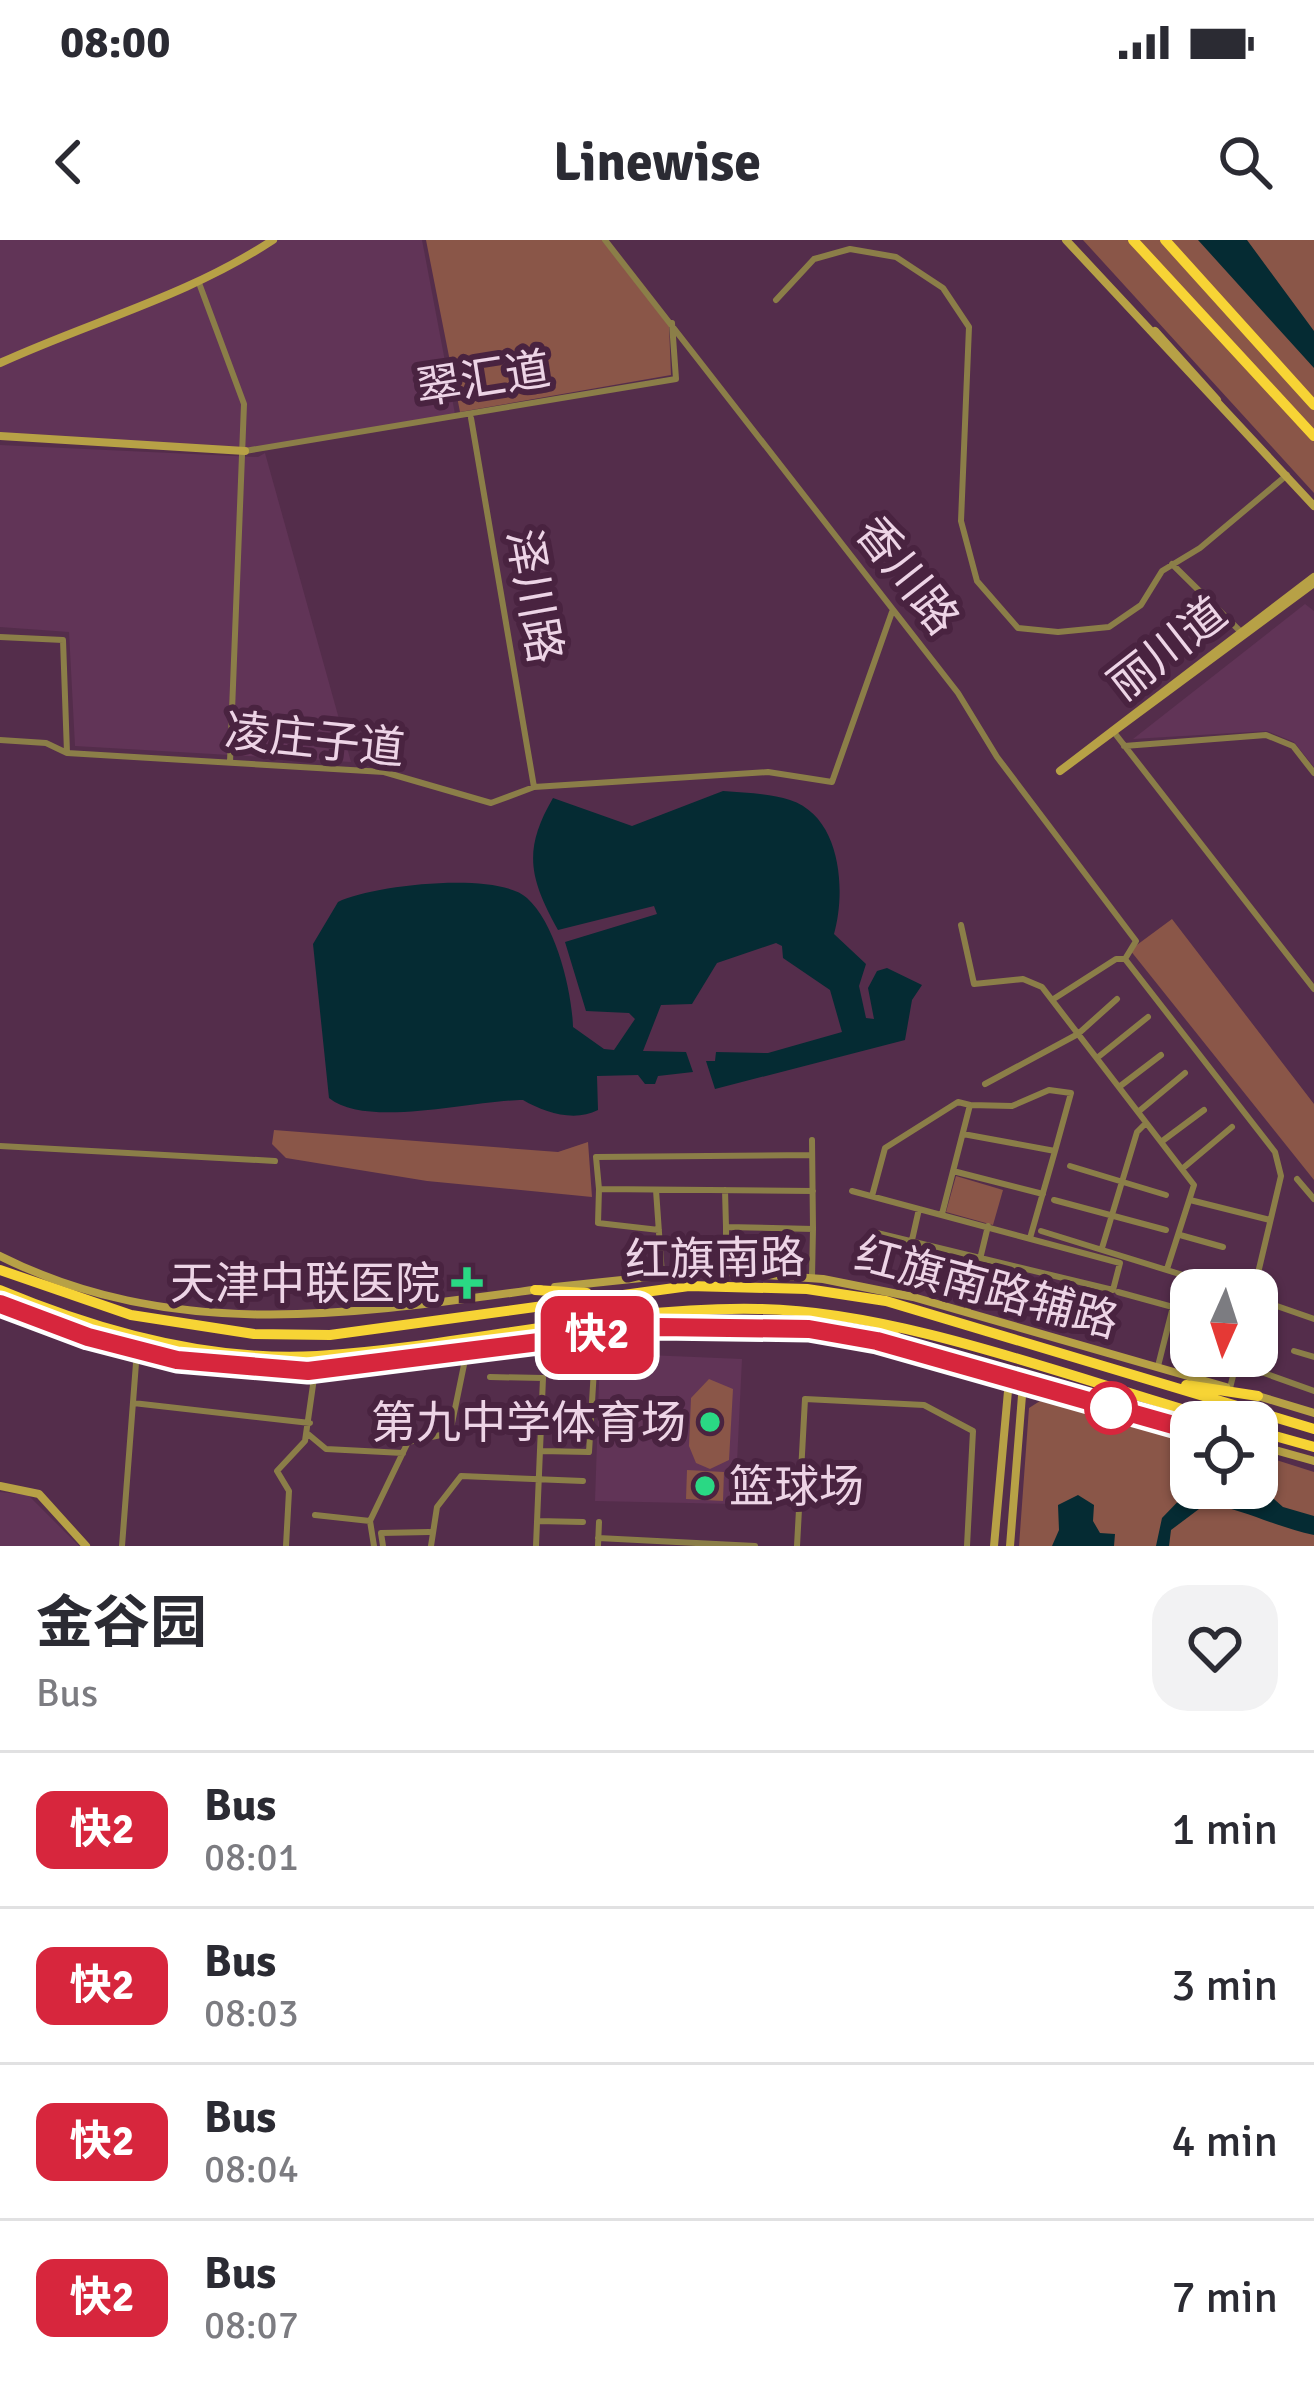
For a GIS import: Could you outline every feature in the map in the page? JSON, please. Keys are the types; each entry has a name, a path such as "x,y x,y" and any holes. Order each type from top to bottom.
{"highway":[{"path":"1133,240 1314,436"},
{"path":"1165,240 1314,405"},
{"name":"红旗南路","path":"0,1270 103,1308 207,1330 330,1335 620,1294 744,1285 886,1301 1183,1386 1314,1430"},
{"name":"红旗南路","path":"0,1290 94,1324 192,1347 314,1356 700,1309 764,1309 865,1321 1170,1406"},
{"path":"535,1290 620,1294"},
{"path":"550,1343 620,1318"},
{"path":"865,1321 939,1360"},
{"path":"1183,1386 1194,1383 1258,1396"},
{"path":"1278,1436 1314,1447"}],"main road":[{"path":"0,364 200,283 273,240"},
{"path":"1069,240 1314,503"},
{"path":"0,436 244,451"},
{"name":"丽川道","path":"1061,772 1314,580"},
{"name":"红旗南路辅路","path":"0,1256 124,1301 222,1315 354,1315 662,1274 812,1277 967,1313 1314,1413"},
{"name":"红旗南路辅路","path":"0,1304 137,1350 230,1367 315,1371 659,1327 773,1325 850,1335 1170,1424"},
{"path":"994,1546 1009,1380"},
{"path":"1010,1546 1023,1383"},
{"path":"1278,1451 1314,1461"},
{"path":"0,1486 39,1494 86,1546"}],"street":[{"name":"香川路","path":"605,240 958,693 997,757 1136,940 1125,959"},
{"path":"776,300 814,259 850,249 896,257 943,288 970,327 961,521 977,580 1018,628 1058,632 1109,627 1141,604 1172,564 1199,548 1286,476"},
{"path":"200,283 244,404 230,761"},
{"name":"翠汇道","path":"244,451 676,379 672,323"},
{"name":"泽川路","path":"471,416 534,787"},
{"path":"1172,564 1243,634"},
{"name":"凌庄子道","path":"0,740 46,743 67,753 384,772 491,803 534,787 768,772 832,782 892,612"},
{"path":"0,637 63,640 67,753"},
{"path":"1114,732 1314,988"},
{"path":"1124,746 1267,735 1293,746 1314,773"},
{"path":"961,925 974,984 1034,980 1194,1185 1167,1269"},
{"path":"1052,1000 1114,961 1125,959 1275,1151 1281,1175 1259,1269"},
{"path":"985,1084 1078,1034 1117,999"},
{"path":"1097,1058 1148,1017"},
{"path":"1119,1087 1161,1055"},
{"path":"1138,1112 1186,1073"},
{"path":"872,1196 884,1148 958,1102 1012,1106 1049,1090 1071,1093 1030,1238"},
{"path":"942,1214 970,1105"},
{"path":"1161,1142 1204,1110"},
{"path":"1102,1248 1137,1132 1146,1123"},
{"path":"1182,1169 1232,1127"},
{"path":"963,1134 1055,1151"},
{"path":"812,1140 812,1277"},
{"path":"0,1146 274,1161"},
{"path":"659,1230 598,1223 596,1157 812,1156"},
{"path":"1070,1166 1166,1195"},
{"path":"953,1172 1043,1194"},
{"path":"1297,1178 1314,1199"},
{"path":"599,1189 813,1191"},
{"path":"656,1190 662,1274"},
{"path":"725,1190 726,1272"},
{"path":"852,1191 1120,1262 1113,1291 873,1232"},
{"path":"1054,1199 1166,1230"},
{"path":"1190,1200 1270,1220"},
{"path":"912,1240 919,1208"},
{"path":"967,1313 988,1226"},
{"path":"725,1227 813,1228"},
{"path":"1041,1232 1170,1270"},
{"path":"1180,1235 1223,1247"},
{"path":"1118,1292 1170,1306"},
{"path":"1278,1307 1314,1319"},
{"path":"1158,1366 1170,1319"},
{"path":"541,1451 590,1452 596,1335"},
{"path":"122,1546 137,1350"},
{"path":"1294,1351 1314,1357"},
{"path":"378,1546 370,1521 408,1442 450,1433 466,1355"},
{"path":"286,1546 290,1491 277,1471 308,1434 315,1371"},
{"path":"490,1377 543,1378 536,1546"},
{"path":"1229,1388 1232,1377"},
{"path":"1278,1377 1314,1391"},
{"path":"797,1546 805,1399 924,1405 973,1431 968,1546"},
{"path":"133,1403 310,1423"},
{"path":"308,1434 326,1449 403,1453"},
{"path":"430,1546 436,1507 461,1476 583,1480"},
{"path":"315,1515 370,1521"},
{"path":"537,1521 583,1522"},
{"path":"599,1522 598,1542 755,1546"},
{"path":"378,1546 381,1533 430,1532"}],"shaded area":[{"path":"0,240 422,240 455,414 253,451 0,440"},
{"path":"426,240 602,240 669,326 671,375 460,412"},
{"path":"1083,240 1314,240 1314,493"},
{"path":"1198,240 1247,240 1314,331 1314,368"},
{"path":"0,445 258,457 265,453 351,762 75,746 69,632 0,627"},
{"path":"1305,604 1314,611 1314,767 1294,742 1267,731 1133,739"},
{"path":"723,791 790,800 820,822 830,839 839,878 834,934 866,964 859,986 866,1018 874,1019 868,988 877,971 887,968 922,985 912,1000 905,1040 715,1089 706,1061 715,1061 716,1052 768,1053 842,1032 830,990 783,958 782,946 776,943 717,963 692,1004 661,1005 643,1051 686,1052 693,1072 658,1076 655,1084 645,1084 638,1075 597,1076 598,1110 589,1114 560,1114 523,1100 422,1111 368,1111 329,1098 313,944 338,902 378,890 434,883 490,885 527,898 554,941 566,977 573,1027 604,1049 614,1050 635,1019 629,1013 586,1011 565,942 657,914 654,906 558,930 533,865 543,817 553,798 632,826"},
{"path":"1172,919 1314,1104 1314,1180 1130,950"},
{"path":"274,1130 558,1152 588,1142 592,1197 427,1181 286,1158 272,1144"},
{"path":"956,1176 1003,1190 993,1225 946,1212"},
{"path":"600,1353 742,1359 735,1504 595,1501"},
{"name":"第九中学体育场","path":"709,1379 733,1389 729,1460 710,1469 696,1463 689,1446 691,1398"},
{"path":"1040,1401 1170,1434 1170,1509 1278,1509 1278,1461 1314,1472 1314,1546 1019,1546 1029,1408"},
{"name":"篮球场","path":"687,1470 724,1472 723,1501 686,1499"},
{"path":"0,1492 28,1495 79,1546 0,1546"},
{"path":"1078,1495 1094,1505 1093,1521 1100,1533 1115,1534 1114,1546 1052,1546 1059,1530 1058,1505"},
{"path":"1278,1503 1314,1516 1314,1535 1287,1528 1230,1509 1278,1509"},
{"path":"1171,1509 1199,1509 1171,1530 1169,1546 1156,1546 1162,1518"}],"bus line":[{"name":"快2","path":"0,1304 88,1337 177,1360 308,1371 346,1370 659,1327 707,1324 809,1329 877,1341 1170,1424"}],"place":[{"name":"天津中联医院","path":"467,1283"},
{"name":"第九中学体育场","path":"710,1422"},
{"name":"篮球场","path":"705,1486"}]}
